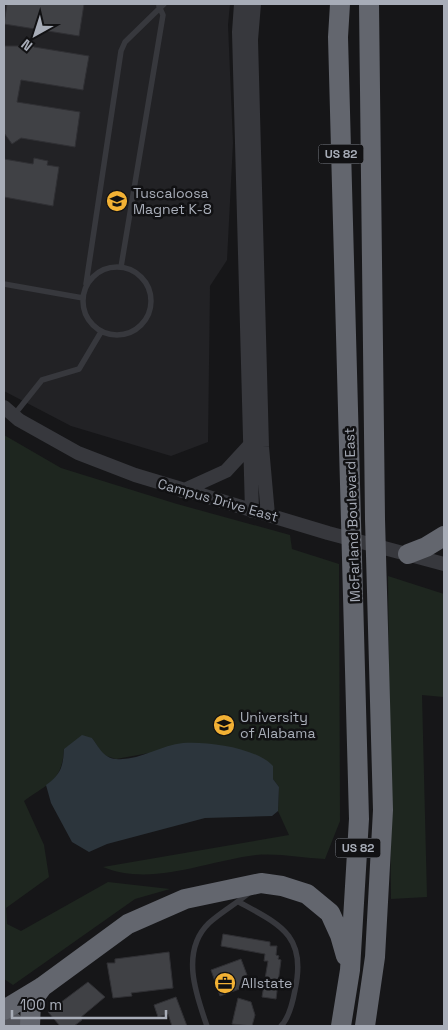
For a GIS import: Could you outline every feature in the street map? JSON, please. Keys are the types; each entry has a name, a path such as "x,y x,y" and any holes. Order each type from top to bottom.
{"highway":[{"name":"McFarland Boulevard East","path":"340,4 338,37 354,568 359,819 350,970 342,1026"},
{"name":"McFarland Boulevard East","path":"365,1026 375,957 383,810 375,519 370,6"},
{"path":"408,554 426,547 444,536"},
{"path":"4,1011 42,987 128,924 186,899 261,883 282,886 306,894 330,913 340,935 350,970"},
{"path":"30,1026 31,1002 42,987"}],"main road":[{"path":"4,1011 18,1026"}],"street":[{"path":"242,4 239,32 252,510"},
{"path":"254,4 251,40 262,447 268,515"},
{"name":"Campus Drive East","path":"9,411 78,453 182,491 444,564"},
{"path":"182,491 226,471 249,446"}],"lane":[{"path":"121,267 163,15 161,5"},
{"path":"86,284 93,275 103,269 121,267 135,272 143,279 149,290 151,301 144,323 130,332 112,335 101,332 86,316 83,298 122,51 126,42 161,5"},
{"path":"4,284 83,298"},
{"path":"9,411 42,380 79,368 101,332"},
{"path":"207,1026 196,995 192,971 195,946 208,924 239,902 261,883"},
{"path":"239,902 286,931 297,952 298,976 295,992 281,1026"}],"shaded area":[{"name":"Tuscaloosa Magnet K-8","path":"4,4 230,4 228,25 233,143 227,260 210,286 208,442 171,456 71,426 4,391"},
{"path":"4,435 61,468 177,504 290,535 292,549 339,564 340,821 325,859 282,855 256,855 159,874 121,872 103,867 289,835 278,811 279,787 273,779 273,767 149,753 116,759 103,755 92,738 64,749 63,760 57,775 47,785 24,801 44,845 49,877 6,908 7,924 21,931 108,882 170,889 135,899 13,985 4,979"},
{"path":"388,576 444,594 444,697 422,695 427,897 391,899"},
{"path":"82,735 92,738 108,757 116,759 133,758 183,743 205,743 244,750 266,760 273,766 273,779 279,787 278,811 272,816 205,818 107,844 89,852 72,842 51,803 46,785 60,770 64,749"}],"building":[{"path":"7,4 84,4 79,36 4,24"},
{"path":"28,39 34,47 89,56 83,90 21,80 17,102 80,112 75,147 21,138 12,144 4,133 4,46 19,46"},
{"path":"34,158 48,161 47,165 59,167 53,206 4,197 4,159 33,164"},
{"path":"223,934 270,942 270,946 277,946 276,955 281,960 276,999 262,997 268,961 264,961 265,954 221,946"},
{"path":"169,952 173,988 131,993 132,996 113,998 107,963 115,963 115,959"},
{"path":"241,959 247,975 242,977 245,987 220,996 211,970"},
{"path":"88,982 105,997 80,1018 82,1020 74,1026 60,1026 48,1012"},
{"path":"176,997 187,1026 172,1026 168,1014 158,1017 154,1005"},
{"path":"238,998 251,1002 255,1015 252,1026 232,1024"}],"place":[{"name":"Tuscaloosa Magnet K-8","path":"117,201"},
{"name":"University of Alabama","path":"224,725"},
{"name":"Allstate","path":"225,983"}]}
